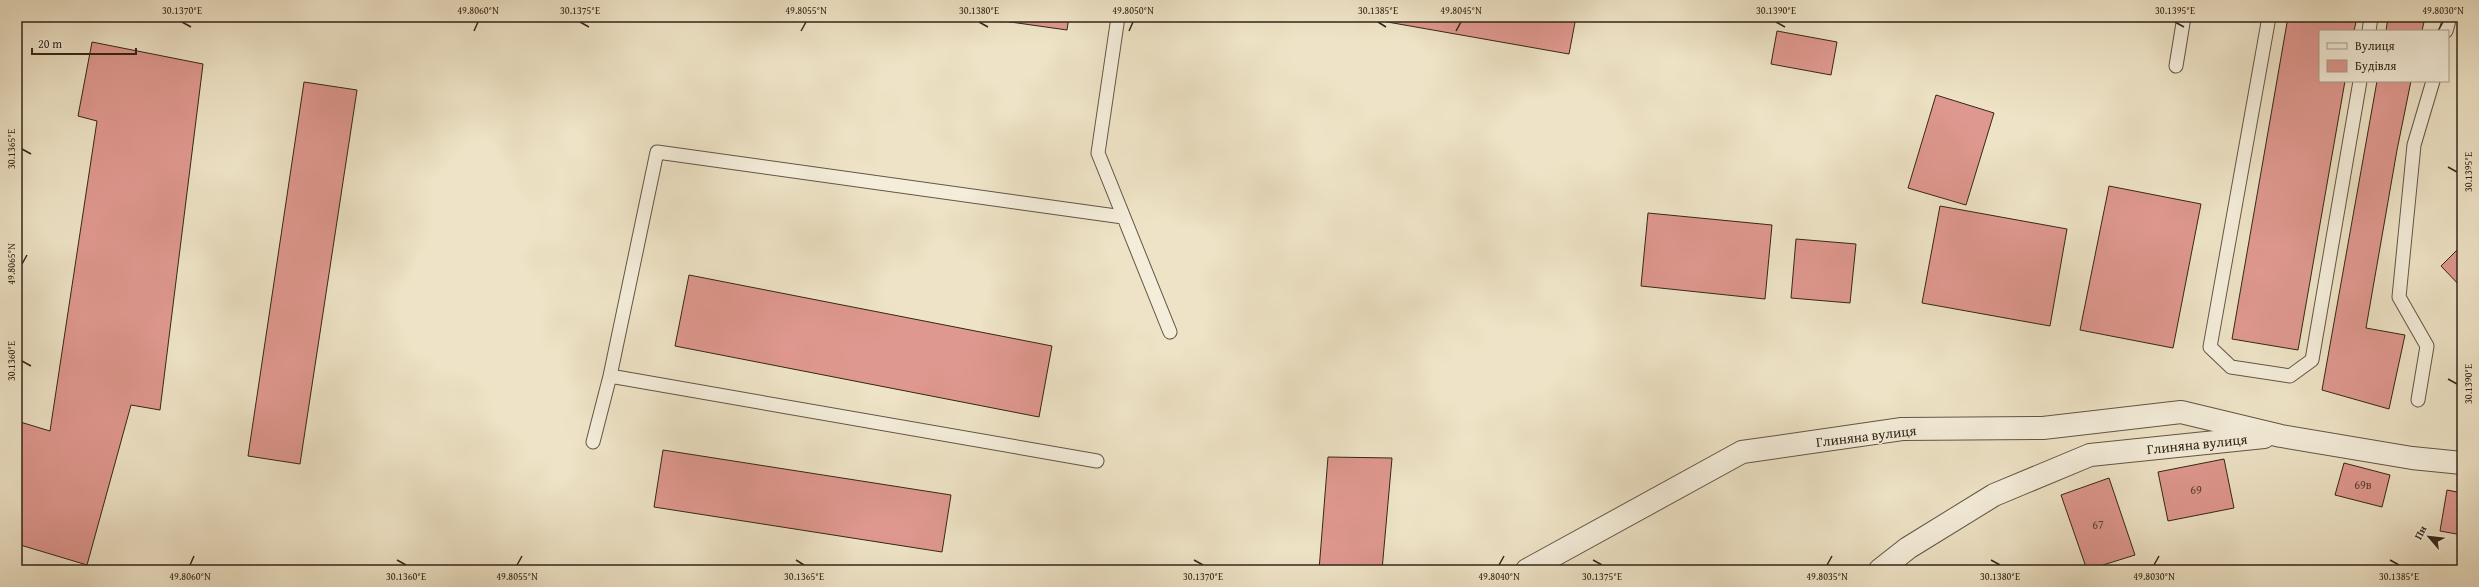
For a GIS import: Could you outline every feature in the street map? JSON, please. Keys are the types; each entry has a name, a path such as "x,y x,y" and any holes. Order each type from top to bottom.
{"street":[{"name":"Глиняна вулиця","path":"1527,570 1742,452 1902,429 2043,428 2181,412 2281,436 2412,458 2462,463"},
{"name":"Глиняна вулиця","path":"1880,570 1908,548 1994,495 2090,455 2281,436"}],"lane":[{"path":"1118,17 1098,153 1170,332"},
{"path":"2176,66 2184,17"},
{"path":"2270,17 2210,346 2231,367 2290,376 2312,360 2360,82"},
{"path":"2369,30 2371,17"},
{"path":"2446,30 2450,17"},
{"path":"2418,400 2427,346 2399,297 2414,145 2433,82"},
{"path":"593,442 610,376 657,152 1123,217"},
{"path":"610,376 1097,461"}],"building":[{"path":"975,17 1069,17 1067,30"},
{"path":"1359,17 1576,17 1569,54"},
{"path":"2288,17 2357,17 2354,30 2319,30 2319,82 2345,82 2298,350 2232,339"},
{"path":"2388,17 2425,17 2422,30 2386,30"},
{"path":"1777,31 1837,42 1831,75 1771,64"},
{"path":"92,42 203,64 160,410 131,405 87,565 17,544 17,421 50,431 97,121 78,116"},
{"path":"304,82 357,90 300,464 248,456"},
{"path":"2377,82 2411,82 2397,150 2366,328 2405,335 2389,409 2322,390"},
{"path":"1936,95 1994,113 1966,205 1908,188"},
{"path":"2109,186 2201,204 2173,348 2080,330"},
{"path":"1940,206 2067,229 2050,326 1922,303"},
{"path":"1648,213 1772,225 1765,299 1641,286"},
{"path":"1796,239 1856,244 1850,303 1791,298"},
{"path":"2462,245 2462,288 2441,266"},
{"path":"689,275 1052,346 1039,417 675,346"},
{"path":"663,450 951,495 942,552 654,507"},
{"path":"1328,457 1392,458 1382,570 1319,570"},
{"path":"2224,459 2234,508 2168,521 2158,472"},
{"path":"2344,463 2390,475 2382,507 2335,495"},
{"path":"2109,478 2135,555 2087,570 2061,495"},
{"path":"2447,490 2462,493 2462,535 2440,531"}]}
